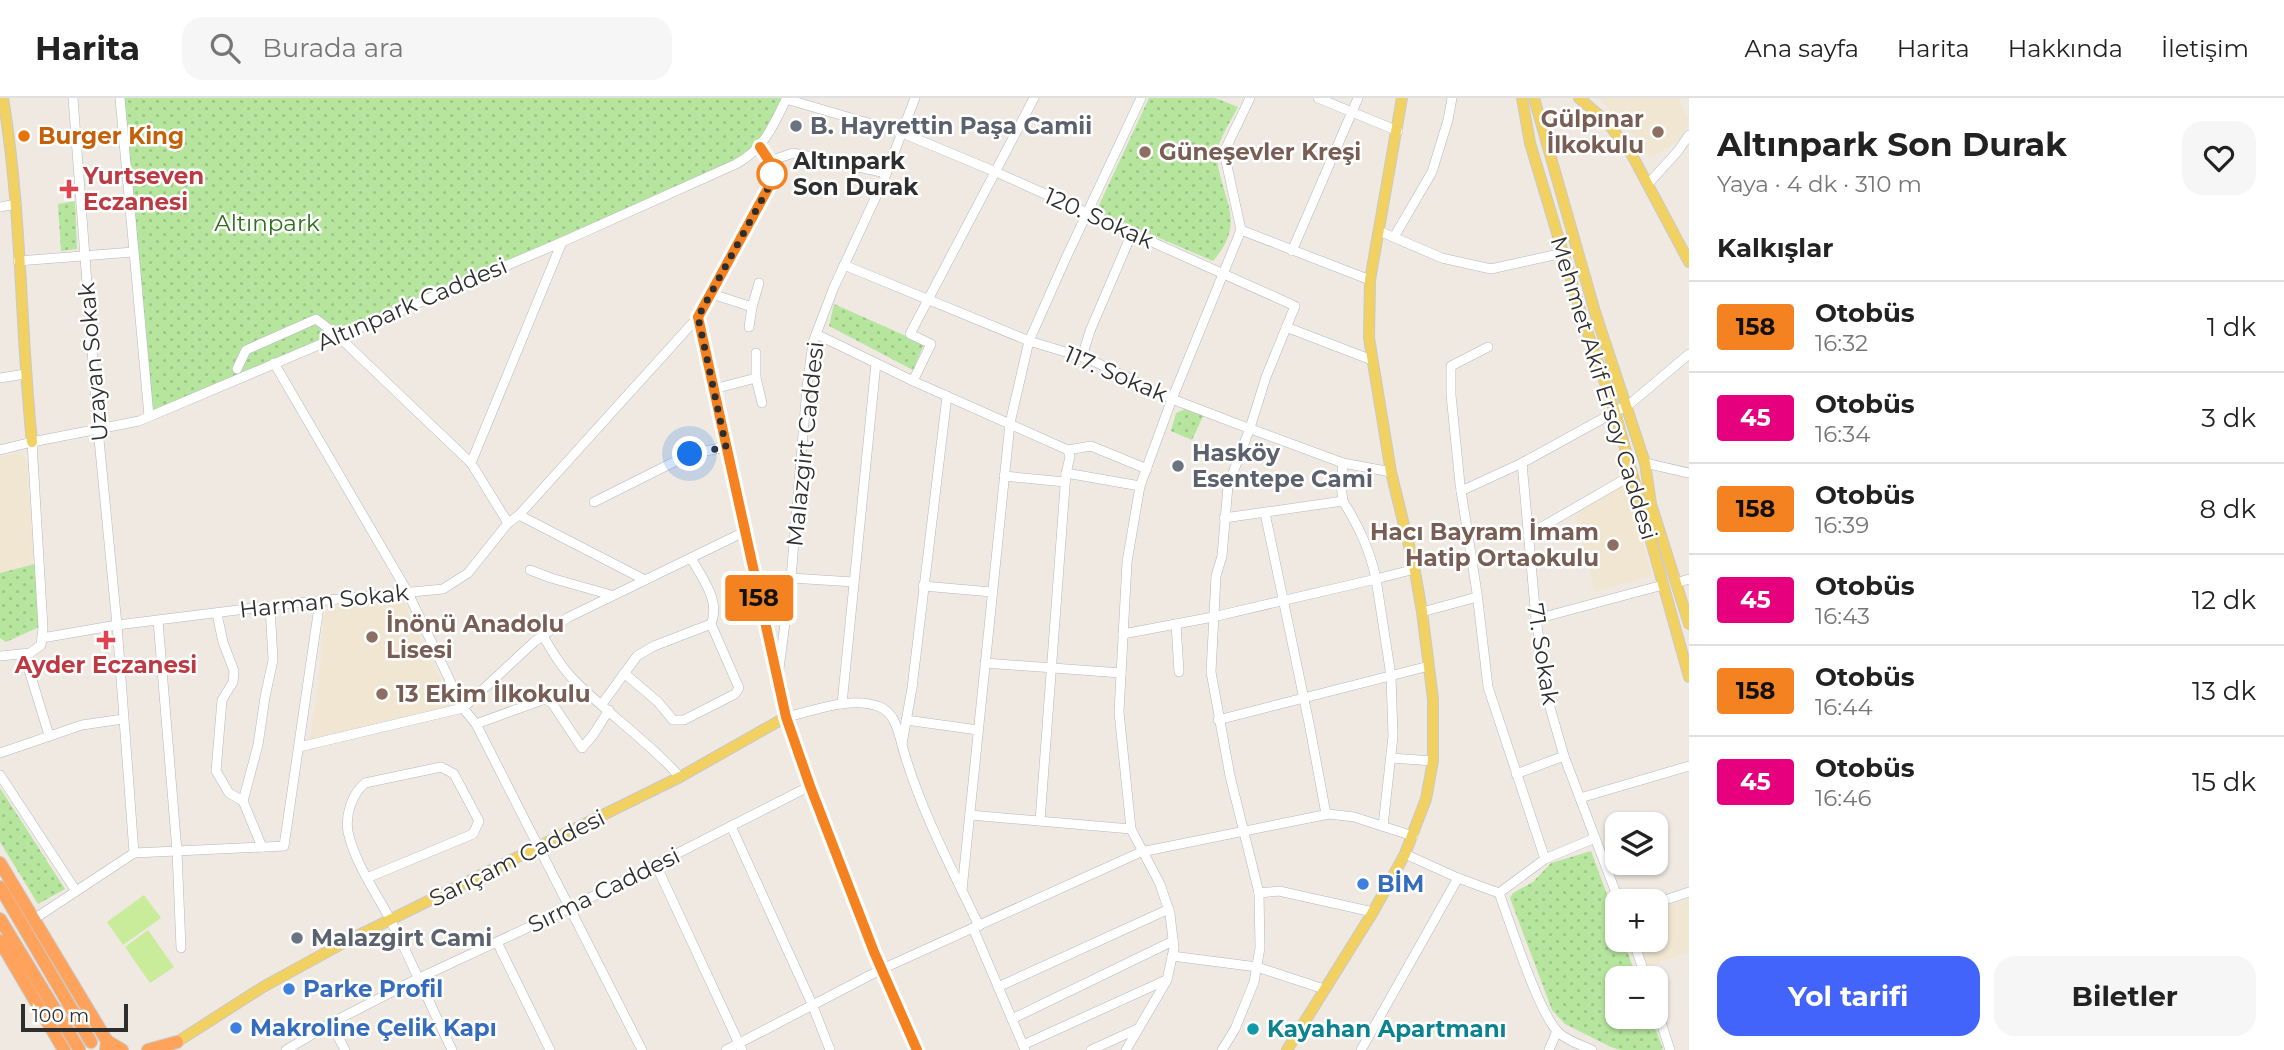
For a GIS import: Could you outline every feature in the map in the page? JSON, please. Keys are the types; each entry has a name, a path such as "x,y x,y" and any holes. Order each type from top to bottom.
{"highway":[{"path":"0,863 108,1047 122,1050"},
{"path":"0,887 91,1042"},
{"path":"0,919 79,1049"},
{"path":"0,941 64,1050"},
{"path":"148,1050 173,1046"},
{"path":"161,1050 173,1046"}],"main road":[{"path":"3,98 5,138 16,204 25,374 32,442"},
{"path":"1287,1050 1373,912 1405,854 1426,799 1433,761 1434,718 1422,612 1415,569 1391,472 1369,338 1370,280 1402,98"},
{"name":"Mehmet Akif Ersoy Caddesi","path":"1522,98 1530,143 1582,316 1645,463 1651,504 1689,624"},
{"name":"Mehmet Akif Ersoy Caddesi","path":"1534,98 1620,409 1632,475 1689,677"},
{"path":"1579,98 1607,122 1632,155 1689,262"},
{"name":"Sarıçam Caddesi","path":"173,1046 275,981 390,919 538,849 680,777 786,717"}],"street":[{"name":"Uzayan Sokak","path":"73,98 97,429 117,625 134,853"},
{"path":"120,98 149,416"},
{"name":"Malazgirt Caddesi","path":"777,683 791,578 807,387 816,334 886,173 915,98"},
{"path":"913,381 931,344 910,334 1034,98"},
{"path":"962,890 1010,423 1030,341 1141,98"},
{"path":"1318,98 1398,131"},
{"path":"1292,251 1357,98"},
{"path":"1394,237 1432,172 1452,98"},
{"name":"120. Sokak","path":"787,99 902,133 1087,212 1295,306 1286,327"},
{"name":"Altınpark Caddesi","path":"0,450 139,421 562,242 752,156 760,147 787,99"},
{"path":"1126,1050 1167,980 1173,941 1169,909 1160,884 1131,829 1119,712 1127,562 1140,486 1172,399 1241,230 1224,152 1248,99"},
{"path":"1648,184 1689,135"},
{"path":"760,147 770,161 793,153 886,173"},
{"name":"Harman Sokak","path":"42,638 117,625 270,606 443,589 468,573 508,523 519,515 698,317 772,181 770,161"},
{"path":"0,207 16,204"},
{"path":"1241,230 1370,280"},
{"path":"1380,231 1442,258 1491,269 1563,253"},
{"path":"1082,357 1090,331 1132,233"},
{"path":"471,463 562,242"},
{"path":"18,261 133,252"},
{"name":"117. Sokak","path":"844,265 1030,341 1082,357 1172,399 1343,463 1391,472"},
{"path":"749,327 760,283"},
{"path":"712,294 752,307"},
{"path":"698,317 786,717 882,970 917,1050"},
{"path":"237,369 246,350 316,320 337,335 471,463 508,523"},
{"path":"1222,1050 1235,1029 1254,982 1261,948 1259,893 1218,720 1211,672 1216,576 1222,556 1228,486 1286,327 1372,360"},
{"path":"816,334 913,381 1068,450 1091,446 1147,469"},
{"path":"1488,347 1451,366 1451,395 1461,491 1488,687 1545,859"},
{"path":"756,353 756,377 762,403"},
{"path":"1461,491 1522,463 1620,409 1689,354"},
{"path":"274,363 407,591 463,708 476,724 642,1050"},
{"path":"842,704 876,363"},
{"path":"0,378 25,374"},
{"path":"714,389 756,377"},
{"path":"902,744 912,688 947,396"},
{"path":"0,656 30,653 41,645 44,628 32,442"},
{"path":"594,502 690,454 726,447"},
{"path":"1040,821 1065,478 1070,457 1068,450"},
{"path":"1343,463 1343,501 1372,555 1391,676 1391,758 1383,825"},
{"name":"71. Sokak","path":"1522,463 1536,619 1549,704 1564,756 1614,889"},
{"path":"1645,463 1689,473"},
{"path":"1528,535 1632,475"},
{"path":"1004,476 1065,478 1140,486"},
{"path":"1224,518 1343,501"},
{"path":"1265,513 1326,814"},
{"path":"519,515 645,580"},
{"path":"299,747 463,708 567,618 744,532"},
{"path":"476,724 545,699 552,703 582,748 590,739 624,673 637,656 711,624 715,614 714,603 691,558"},
{"path":"1123,634 1213,617 1415,569"},
{"path":"530,570 611,595"},
{"path":"791,578 854,582"},
{"path":"1676,583 1689,579"},
{"path":"1536,619 1663,585"},
{"path":"923,586 992,592"},
{"path":"1422,612 1477,597"},
{"path":"34,919 134,853 284,846 320,600"},
{"path":"243,802 258,745 273,660 270,606"},
{"path":"217,614 223,642 234,671 233,682 222,700 216,771 229,793 243,802 262,847"},
{"path":"158,621 177,851 181,948"},
{"path":"624,673 658,702 673,720 684,720 735,695 740,688 711,624"},
{"path":"1176,624 1179,672"},
{"path":"543,636 560,664 578,684 664,759 680,777"},
{"path":"24,654 49,736"},
{"path":"985,663 1121,673"},
{"path":"1218,720 1430,666"},
{"path":"786,717 842,704 865,702 883,707 894,718 928,818 962,890 998,987 1024,1047 1167,980"},
{"path":"0,752 82,725 123,719"},
{"path":"906,720 978,730"},
{"path":"1516,774 1564,756"},
{"path":"1391,758 1433,761"},
{"path":"1580,798 1689,766"},
{"path":"367,878 472,834 479,821 454,774 441,767 365,783 356,791 347,818 348,831 367,878 390,919 452,1050"},
{"path":"0,775 76,891"},
{"name":"Sırma Caddesi","path":"286,1050 331,1023 417,979 569,908 810,786"},
{"path":"726,1050 741,1047 812,1004 882,970 1141,852 1326,814 1354,817 1413,836"},
{"path":"970,815 1131,829"},
{"path":"730,827 812,1004 830,1050"},
{"path":"1499,893 1545,859 1595,838"},
{"path":"1405,854 1499,893 1544,1012 1557,1031 1570,1041 1592,1050"},
{"path":"656,865 741,1047"},
{"path":"1361,1050 1458,878"},
{"path":"1259,893 1279,891 1373,912"},
{"path":"1668,899 1689,892"},
{"path":"998,987 1169,909"},
{"path":"1012,1019 1173,941"},
{"path":"497,942 550,1050"},
{"path":"1172,956 1257,967 1324,989"},
{"path":"331,1023 345,1050"},
{"path":"1091,1050 1139,1029"},
{"path":"1663,1029 1670,1050"},
{"path":"1549,1050 1557,1031"}],"shaded area":[{"name":"Gülpınar İlkokulu","path":"1599,98 1679,98 1689,124 1679,141 1650,158 1640,141"},
{"path":"20,452 26,457 35,564 0,573 0,457"},
{"name":"Hacı Bayram İmam Hatip Ortaokulu","path":"1626,482 1652,575 1595,592 1575,515"},
{"path":"403,600 452,705 310,739 319,683 324,613 330,607"},
{"path":"1689,899 1689,952 1645,966 1641,952 1668,952 1668,905"}],"green space":[{"name":"Altınpark","path":"120,98 787,98 752,156 149,416"},
{"path":"1149,98 1215,98 1238,107 1217,152 1219,173 1231,222 1223,247 1213,261 1101,213 1099,205"},
{"path":"75,201 77,249 61,251 58,204"},
{"path":"834,304 924,344 913,370 829,326"},
{"path":"1185,409 1204,414 1192,440 1171,431 1176,413"},
{"path":"35,564 39,627 6,642 0,638 0,573"},
{"path":"0,788 65,889 38,904 0,842"},
{"path":"1591,851 1605,889 1605,952 1627,952 1633,966 1605,966 1605,1029 1656,1029 1663,1049 1613,1048 1565,1024 1552,1010 1510,898 1513,893 1533,882 1551,863"},
{"path":"144,895 161,918 123,945 107,922"},
{"path":"148,930 174,967 150,983 125,947"}],"bus line":[{"name":"158","path":"760,147 772,165 772,181 698,317 786,717 874,952 917,1050"}],"place":[{"name":"B. Hayrettin Paşa Camii","path":"796,126"},
{"name":"Gülpınar İlkokulu","path":"1658,132"},
{"name":"Burger King","path":"24,136"},
{"name":"Güneşevler Kreşi","path":"1145,152"},
{"name":"Altınpark Son Durak","path":"772,174"},
{"name":"Yurtseven Eczanesi","path":"69,189"},
{"name":"Hasköy Esentepe Cami","path":"1178,466"},
{"name":"Hacı Bayram İmam Hatip Ortaokulu","path":"1613,545"},
{"name":"İnönü Anadolu Lisesi","path":"372,637"},
{"name":"Ayder Eczanesi","path":"106,640"},
{"name":"13 Ekim İlkokulu","path":"382,694"},
{"name":"BİM","path":"1363,884"},
{"name":"Malazgirt Cami","path":"297,938"},
{"name":"Parke Profil","path":"289,989"},
{"name":"Makroline Çelik Kapı","path":"236,1028"},
{"name":"Kayahan Apartmanı","path":"1253,1029"}],"route":[{"path":"690,454 726,447 698,317 772,181 772,174"}]}
